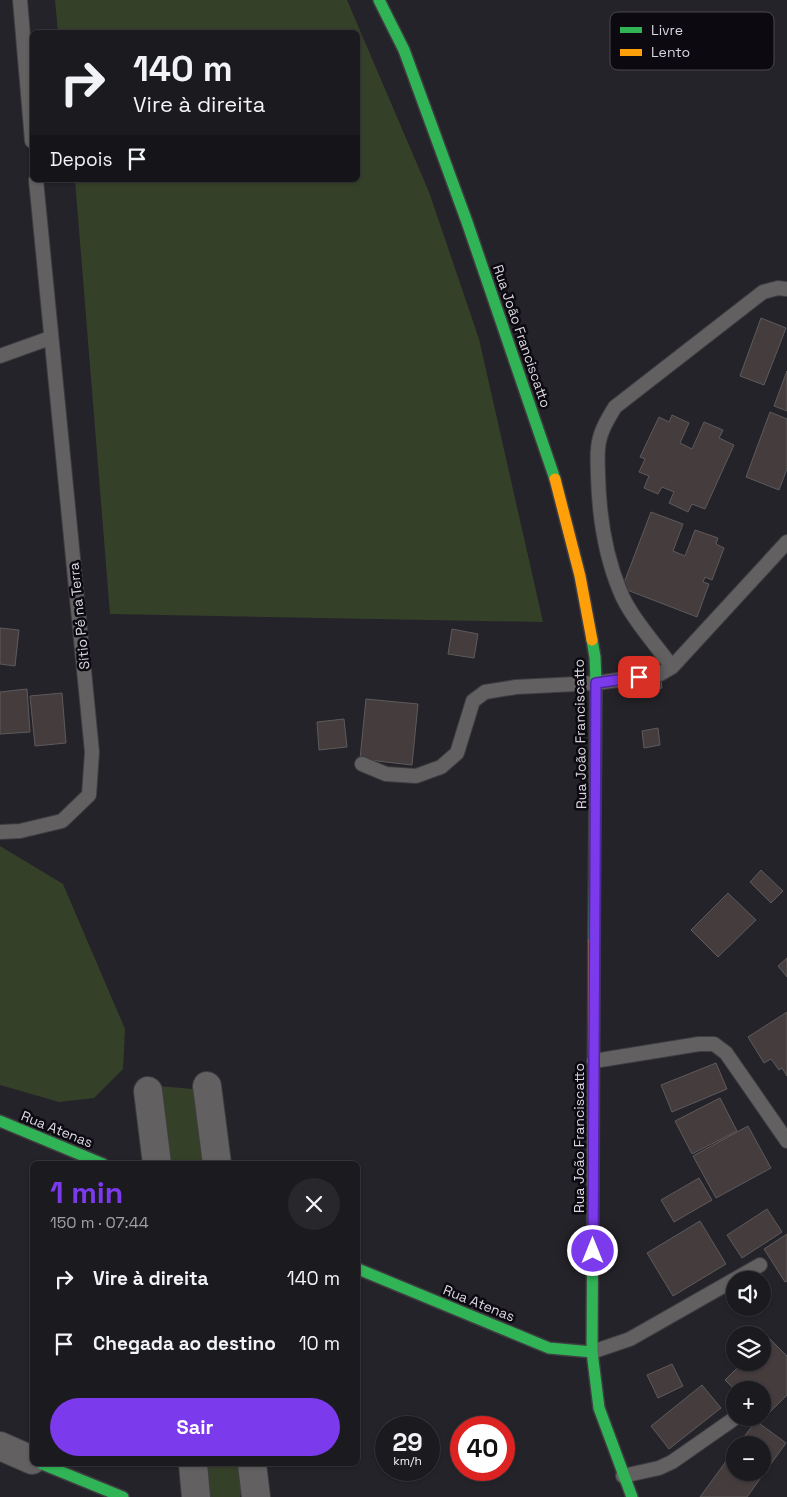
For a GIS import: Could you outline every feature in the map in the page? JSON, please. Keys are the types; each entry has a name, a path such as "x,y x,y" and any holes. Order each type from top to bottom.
{"street":[{"name":"Rua João Franciscatto","path":"379,0 404,50 467,222 555,479 580,576 595,657 592,1352 599,1408 632,1497"},
{"path":"207,1086 216,1161"},
{"path":"148,1091 157,1161"},
{"name":"Rua Atenas","path":"0,1121 96,1161"},
{"name":"Rua Atenas","path":"360,1270 549,1348 592,1352"},
{"path":"0,1446 30,1459"},
{"path":"47,1466 123,1497"},
{"path":"193,1466 196,1497"},
{"path":"252,1466 256,1497"}],"lane":[{"path":"20,0 30,118"},
{"name":"Sítio Pé na Terra","path":"0,832 20,831 62,821 89,795 92,752 36,182"},
{"path":"787,290 778,288 763,292 616,407 604,426 598,448 602,529 620,592 666,670 787,542"},
{"path":"0,356 50,338"},
{"path":"362,764 386,774 416,776 441,767 457,753 473,701 485,692 516,687 596,683 639,677"},
{"path":"594,1061 699,1044 714,1044 726,1053 787,1141"},
{"path":"592,1352 630,1339 760,1265"},
{"path":"623,1476 659,1468 672,1462 726,1425"}],"green space":[{"path":"55,0 347,0 360,30 58,30"},
{"path":"360,30 429,192 479,339 543,622 110,614 75,182 360,182"},
{"path":"0,846 63,884 125,1029 123,1069 94,1098 59,1102 0,1085"},
{"path":"158,1086 193,1089 205,1161 170,1161"},
{"path":"202,1466 238,1466 242,1491 240,1497 209,1497"}],"building":[{"path":"761,318 786,328 764,385 740,376"},
{"path":"787,371 787,411 774,406"},
{"path":"770,412 787,419 787,469 779,490 746,477"},
{"path":"672,415 689,423 680,443 692,449 704,422 723,430 719,438 734,445 705,509 692,504 688,512 669,503 674,492 662,487 658,494 644,488 649,476 639,472 645,459 640,457 659,417 669,422"},
{"path":"651,512 683,524 673,551 685,556 695,530 718,538 716,544 724,548 712,580 705,577 703,582 709,584 697,617 622,588"},
{"path":"0,628 19,630 15,666 0,664"},
{"path":"452,629 478,634 474,658 448,654"},
{"path":"658,661 662,688 641,691 637,665"},
{"path":"27,689 30,732 0,734 0,692"},
{"path":"62,693 66,743 35,746 30,696"},
{"path":"366,699 418,704 412,765 360,759"},
{"path":"344,719 347,747 319,750 317,722"},
{"path":"658,728 660,745 644,748 642,731"},
{"path":"761,870 783,891 771,903 750,882"},
{"path":"728,893 756,920 718,957 691,930"},
{"path":"787,958 787,977 778,966"},
{"path":"787,1012 787,1076 782,1068 779,1070 771,1059 764,1063 748,1037"},
{"path":"716,1063 727,1089 672,1112 661,1085"},
{"path":"720,1098 737,1131 692,1154 675,1121"},
{"path":"748,1126 771,1168 716,1198 693,1156"},
{"path":"699,1178 712,1200 674,1222 661,1200"},
{"path":"767,1209 782,1232 742,1258 727,1235"},
{"path":"700,1221 726,1264 673,1296 647,1253"},
{"path":"787,1234 787,1281 785,1282 764,1249"},
{"path":"771,1340 787,1356 787,1395 771,1411 771,1381 725,1380 734,1371 771,1371"},
{"path":"672,1364 683,1386 658,1398 647,1375"},
{"path":"702,1385 721,1408 669,1449 651,1426"},
{"path":"752,1426 763,1426 786,1443 771,1464 771,1436 745,1436"},
{"path":"726,1461 726,1481 759,1481 747,1497 700,1497"}],"traffic: fast":[{"path":"379,0 404,50 467,222 555,479"},
{"path":"592,640 596,683 594,941"},
{"path":"0,1121 96,1161"},
{"path":"593,1183 592,1352 599,1408 632,1497"},
{"path":"360,1270 549,1348 592,1352"},
{"path":"47,1466 123,1497"}],"traffic: slow":[{"path":"555,479 580,576 592,640"},
{"path":"593,1183 594,941"}],"route":[{"path":"593,1251 596,683 639,677"}]}
